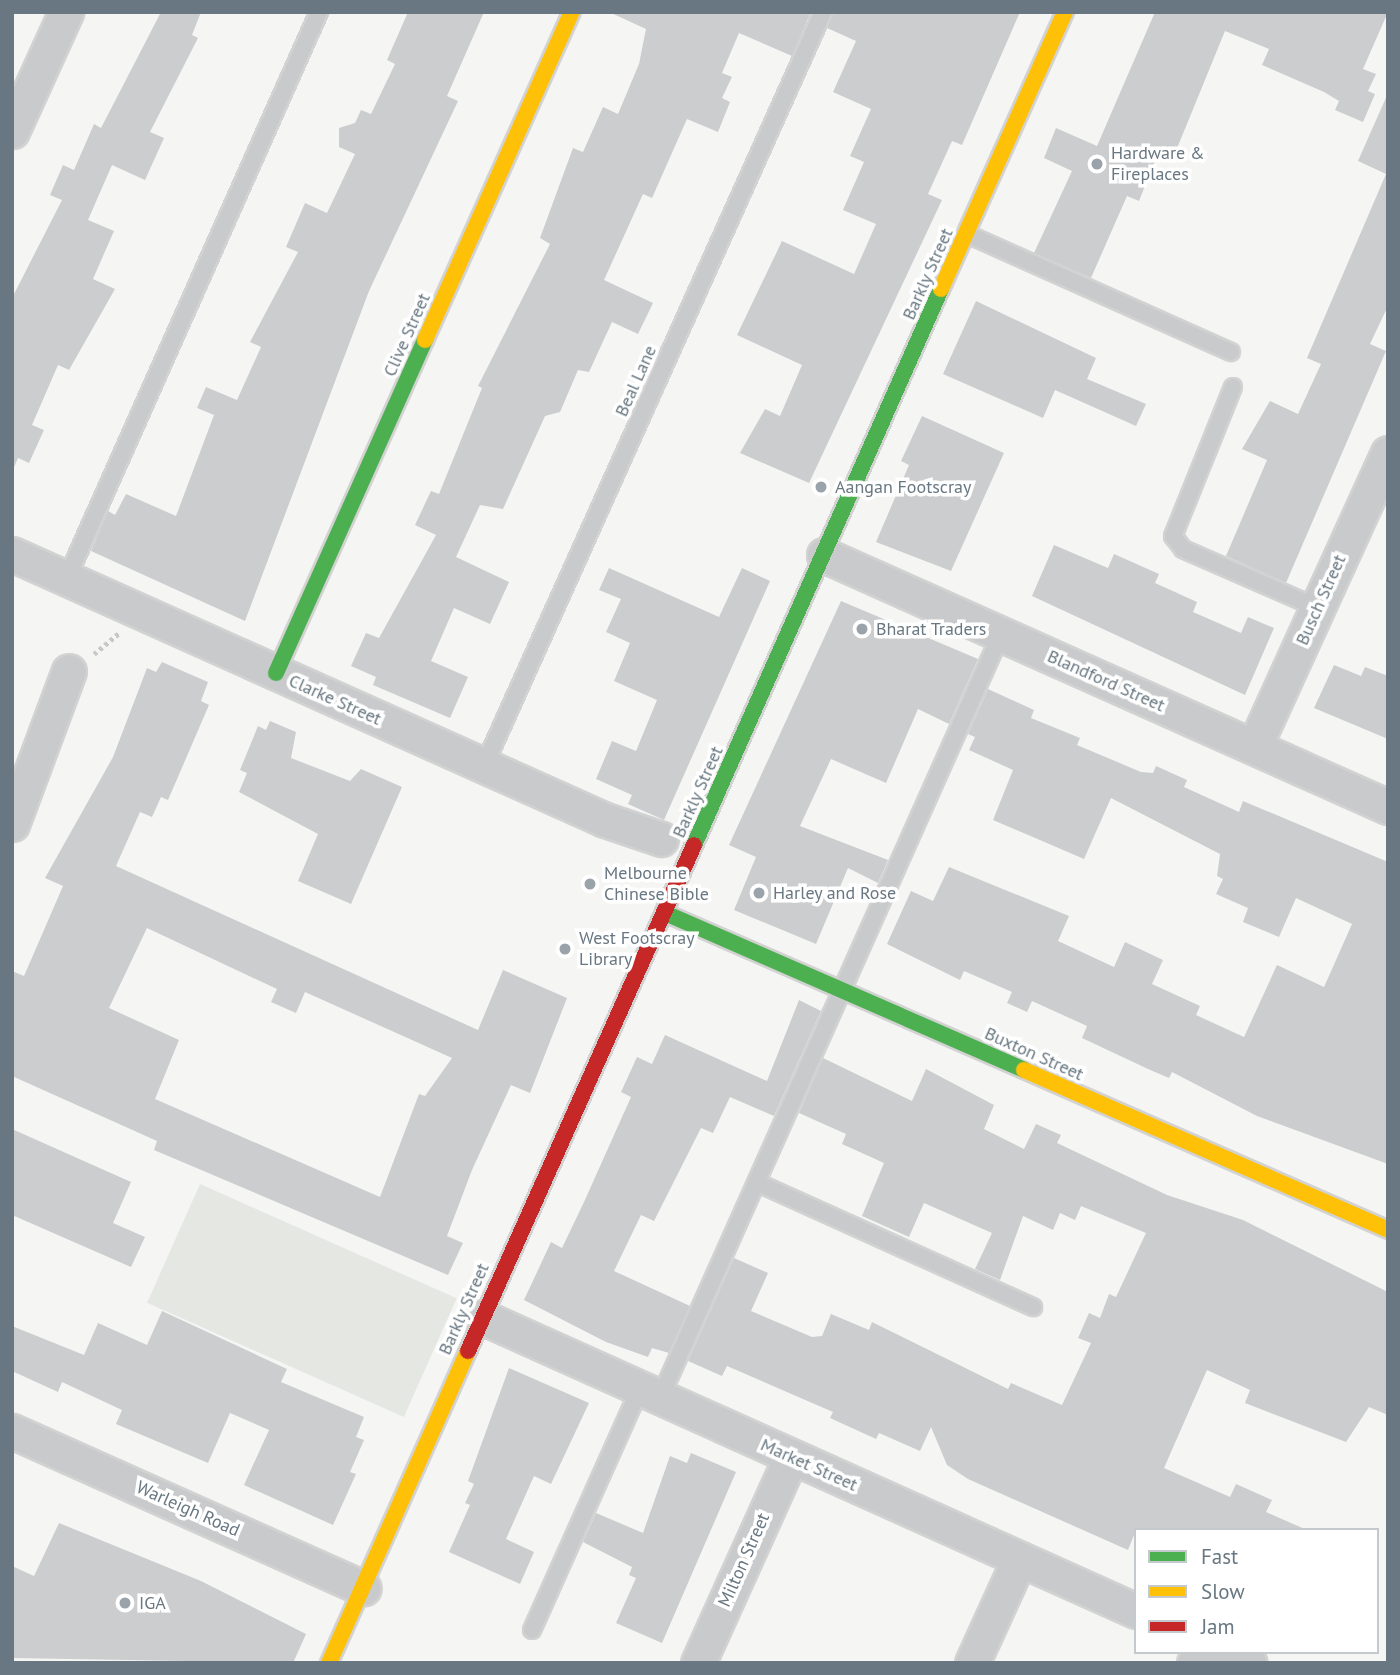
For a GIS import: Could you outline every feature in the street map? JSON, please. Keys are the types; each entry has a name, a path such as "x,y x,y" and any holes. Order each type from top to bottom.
{"street":[{"path":"12,131 66,12"},
{"name":"Clive Street","path":"276,673 572,12"},
{"name":"Barkly Street","path":"329,1663 1065,12"},
{"name":"Busch Street","path":"1254,747 1388,453"},
{"name":"Clarke Street","path":"12,554 605,820 661,839"},
{"name":"Blandford Street","path":"824,555 1388,807"},
{"path":"12,824 69,671"},
{"name":"Buxton Street","path":"665,913 1388,1230"},
{"name":"Market Street","path":"482,1317 1134,1610"},
{"name":"Warleigh Road","path":"12,1431 363,1588"},
{"name":"Milton Street","path":"698,1663 791,1457"},
{"path":"972,1663 1019,1560"},
{"path":"1231,1654 1250,1663"}],"lane":[{"path":"67,578 319,12"},
{"name":"Beal Lane","path":"484,766 823,12"},
{"path":"967,234 1231,352"},
{"path":"1233,387 1173,536 1183,549 1318,608"},
{"path":"532,1630 758,1183 1001,634"},
{"path":"758,1183 1033,1307"}],"path":[{"path":"69,671 110,645 131,607"}],"shaded area":[{"path":"200,1184 457,1298 404,1417 147,1303"}],"building":[{"path":"161,12 201,12 192,35 198,38 150,132 164,138 145,180 112,165 88,220 114,231 93,279 115,289 69,370 58,365 32,425 44,430 29,463 18,458 12,472 12,298 62,200 50,195 63,165 74,170 94,124 101,128"},
{"path":"408,12 484,12 447,96 458,101 369,291 245,621 91,551 108,511 115,515 126,494 176,516 214,415 197,408 206,387 237,400 261,347 250,342 298,252 286,247 305,203 327,213 355,154 339,147 339,128 355,123 361,110 371,114 395,64 387,60"},
{"path":"609,12 811,12 792,56 739,33 722,73 732,77 722,98 730,102 718,132 687,119 652,198 643,194 604,280 653,303 638,334 612,322 589,372 578,370 560,412 545,416 503,509 480,505 456,557 509,582 490,624 454,608 431,661 468,677 450,718 373,685 376,677 351,666 366,633 379,638 436,535 415,525 431,491 439,494 482,388 478,386 550,244 540,238 573,148 583,152 603,107 618,114 639,64 646,29"},
{"path":"833,12 1020,12 962,145 952,141 928,194 942,200 809,483 740,453 765,409 780,416 802,365 737,335 782,241 854,274 876,224 843,210 864,162 850,156 871,109 833,92 856,41 827,28"},
{"path":"1155,12 1388,12 1363,69 1376,74 1368,91 1375,94 1363,122 1335,110 1339,101 1324,92 1262,65 1269,49 1225,31 1171,163 1157,156 1139,201 1127,196 1091,278 1034,253 1072,171 1044,158 1056,128 1097,146"},
{"path":"1388,93 1388,306 1370,344 1386,351 1286,583 1226,556 1267,460 1242,449 1270,401 1298,414 1321,364 1307,358 1386,174 1358,161"},
{"path":"976,301 1096,358 1087,379 1146,404 1136,426 1055,390 1043,418 943,374"},
{"path":"922,416 1004,453 951,571 876,542 909,465 901,461"},
{"path":"1054,545 1108,568 1114,554 1159,574 1155,583 1197,602 1193,612 1241,633 1248,617 1274,628 1245,695 1032,596"},
{"path":"609,568 719,617 742,568 770,581 664,820 628,804 632,795 596,779 612,741 636,751 657,700 614,681 630,643 606,632 621,599 599,590"},
{"path":"841,601 978,659 949,724 918,709 886,783 831,759 800,826 888,860 878,883 848,868 816,944 734,910 756,857 729,845"},
{"path":"162,662 208,682 201,701 209,705 168,800 161,797 152,817 140,812 116,866 478,1030 503,970 567,998 530,1093 511,1085 472,1170 447,1236 463,1243 448,1275 154,1150 157,1141 12,1076 12,971 24,976 63,886 45,878 113,757 147,668 156,672","holes":["147,928 277,989 271,1002 296,1013 305,992 452,1058 425,1096 419,1094 380,1197 155,1099 179,1040 109,1008"]},
{"path":"1334,665 1361,676 1365,667 1388,676 1388,739 1314,708"},
{"path":"988,689 1034,710 1031,718 1080,738 1077,745 1141,772 1153,773 1156,766 1187,780 1184,787 1239,812 1243,801 1388,862 1388,1164 1257,1116 1172,1072 1169,1078 1148,1069 1082,1038 1087,1026 1032,1001 1027,1012 1007,1003 1012,992 964,971 960,980 887,944 911,891 933,901 949,867 1069,916 1058,941 1114,967 1125,942 1163,960 1152,984 1200,1006 1196,1015 1244,1037 1277,965 1324,987 1352,924 1296,898 1279,937 1243,922 1248,908 1216,894 1223,879 1217,876 1220,854 1111,798 1084,859 993,820 1013,770 969,750 975,737 968,734"},
{"path":"270,721 296,732 291,758 350,781 361,769 402,787 351,904 298,881 318,834 239,792 247,773 240,770 258,726 266,730"},
{"path":"799,1000 821,1011 774,1116 730,1097 713,1133 701,1128 654,1221 641,1215 614,1271 690,1306 669,1353 652,1348 648,1357 606,1342 524,1300 551,1242 562,1248 584,1202 631,1097 621,1092 637,1057 652,1064 665,1035 767,1081"},
{"path":"823,1058 912,1101 926,1069 994,1105 984,1129 1024,1149 1036,1124 1061,1135 1057,1143 1167,1195 1243,1220 1388,1292 1388,1415 1369,1407 1346,1442 1245,1403 1250,1390 1207,1370 1164,1468 1230,1497 1236,1484 1272,1500 1266,1512 1302,1528 1134,1528 1128,1550 968,1479 947,1465 931,1427 920,1451 879,1433 876,1439 830,1418 833,1412 727,1366 722,1376 688,1361 734,1258 768,1273 751,1311 812,1337 822,1336 831,1314 869,1330 872,1322 1008,1389 1011,1383 1062,1405 1091,1343 1078,1338 1089,1313 1100,1318 1109,1294 1116,1297 1146,1233 1081,1206 1075,1220 1060,1213 1053,1230 1023,1216 1000,1280 975,1269 992,1233 924,1203 909,1237 862,1216 884,1163 842,1144 846,1134 799,1113"},
{"path":"12,1129 131,1182 113,1223 145,1237 131,1267 12,1215"},
{"path":"162,1311 287,1369 281,1382 364,1417 356,1437 364,1440 350,1472 356,1474 333,1525 244,1485 269,1430 230,1413 208,1463 116,1424 122,1410 62,1382 58,1392 12,1371 12,1326 84,1355 98,1323 147,1345"},
{"path":"509,1368 589,1403 551,1484 534,1476 506,1539 534,1552 520,1584 449,1552 470,1505 465,1503 474,1484 468,1481"},
{"path":"691,1453 736,1472 662,1643 616,1623 636,1578 629,1575 632,1567 583,1542 596,1513 643,1533 670,1456 687,1463"},
{"name":"IGA","path":"59,1523 201,1581 306,1634 293,1663 12,1658 12,1566 34,1576"}],"traffic: fast":[{"path":"694,845 941,289"},
{"path":"276,673 425,340"},
{"path":"665,913 1024,1070"}],"traffic: slow":[{"path":"425,340 572,12"},
{"path":"941,289 1065,12"},
{"path":"1024,1070 1388,1230"},
{"path":"329,1663 468,1351"}],"traffic: jam":[{"path":"468,1351 694,845"}],"place":[{"name":"Hardware & Fireplaces","path":"1097,164"},
{"name":"Aangan Footscray","path":"821,487"},
{"name":"Bharat Traders","path":"862,629"},
{"name":"Melbourne Chinese Bible","path":"590,884"},
{"name":"Harley and Rose","path":"759,893"},
{"name":"West Footscray Library","path":"565,949"},
{"name":"IGA","path":"125,1603"}]}
